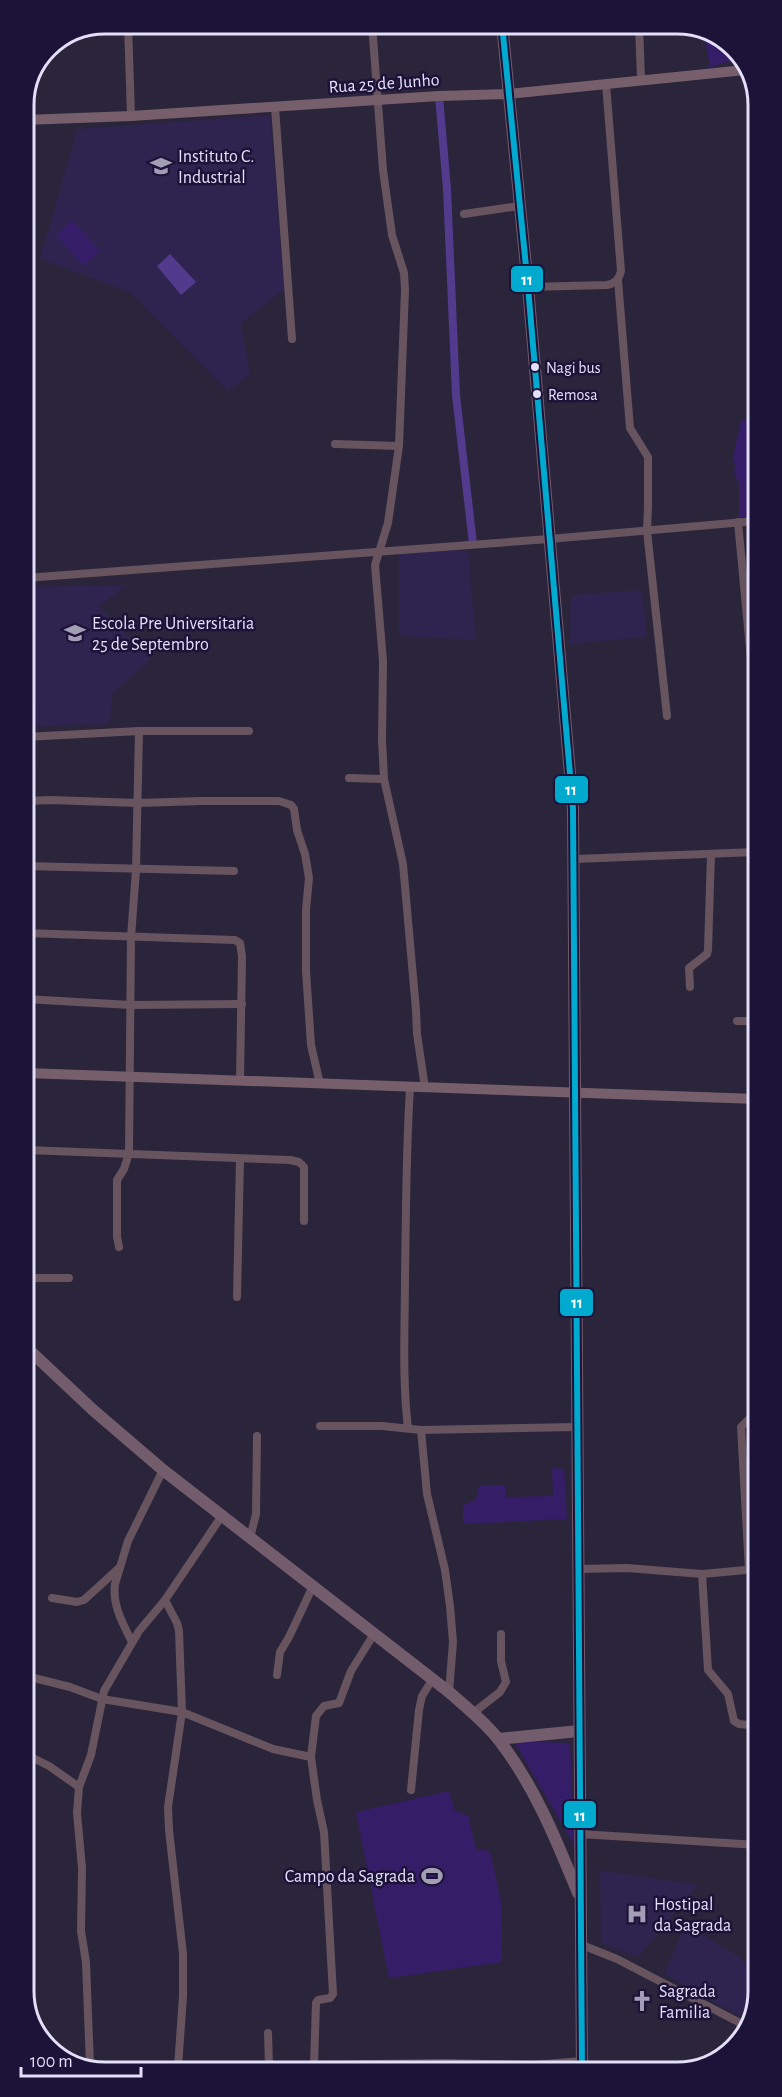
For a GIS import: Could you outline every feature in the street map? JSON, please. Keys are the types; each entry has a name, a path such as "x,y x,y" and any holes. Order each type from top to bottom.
{"main road":[{"path":"503,35 546,481 549,539 565,699 575,859 576,1427 582,2062"},
{"path":"34,1355 68,1388 163,1470 473,1713 498,1739 532,1788 557,1839 580,1900"},
{"path":"498,1739 579,1731"}],"street":[{"path":"128,34 131,116"},
{"path":"373,34 382,170 392,235 404,273 405,290 399,446 388,523 375,565 383,661 382,740 384,779 403,864 417,1034 425,1088"},
{"path":"639,35 641,80"},
{"name":"Rua 25 de Junho","path":"35,120 508,94 738,71"},
{"path":"606,84 621,271 618,280 630,428 648,458 646,531 667,716"},
{"path":"275,107 292,339"},
{"path":"464,214 519,206"},
{"path":"528,287 607,285 618,280"},
{"path":"335,444 399,446"},
{"path":"35,577 549,539 748,521"},
{"path":"738,522 748,628"},
{"path":"35,736 139,731 249,730"},
{"path":"119,1247 117,1180 124,1169 129,1153 131,937 136,870 139,731"},
{"path":"349,778 384,779"},
{"path":"35,801 137,803 279,801 291,805 294,809 309,878 306,910 306,971 311,1045 320,1084"},
{"path":"575,859 748,852"},
{"path":"690,987 689,968 708,950 711,854"},
{"path":"35,866 234,871"},
{"path":"35,933 235,940 241,948 240,1081"},
{"path":"35,999 131,1005 242,1004"},
{"path":"737,1021 748,1021"},
{"path":"34,1073 128,1078 748,1099"},
{"path":"408,1428 405,1401 405,1310 406,1144 410,1088"},
{"path":"34,1150 290,1160 303,1164 305,1172 304,1221"},
{"path":"237,1296 240,1159"},
{"path":"34,1278 69,1278"},
{"path":"748,1420 741,1427 743,1486 748,1528"},
{"path":"320,1426 421,1430 576,1427"},
{"path":"421,1430 427,1494 446,1570 450,1606 453,1642 449,1692"},
{"path":"249,1539 256,1514 257,1436"},
{"path":"132,1642 117,1611 114,1591 128,1541 163,1470"},
{"path":"90,2061 86,1962 81,1931 82,1868 76,1813 79,1787 91,1755 104,1691 139,1631 165,1600 221,1517"},
{"path":"52,1598 77,1602 84,1600 120,1567"},
{"path":"578,1569 627,1568 702,1574 748,1570"},
{"path":"702,1574 708,1670 728,1694 734,1721 748,1725"},
{"path":"277,1675 280,1652 313,1586"},
{"path":"165,1600 179,1630 182,1712 168,1807 183,1954 184,2062"},
{"path":"314,2062 316,2003 318,2000 330,1998 333,1991 324,1832 311,1757 316,1716 324,1706 339,1703 351,1671 374,1634"},
{"path":"473,1713 500,1692 506,1682 501,1661 501,1634"},
{"path":"34,1678 102,1699 182,1712 273,1749 311,1757"},
{"path":"411,1790 419,1710 422,1696 432,1680"},
{"path":"34,1759 79,1787"},
{"path":"580,1834 748,1844"},
{"path":"582,1945 617,1959 740,2023"},
{"path":"268,2033 269,2062"}],"shaded area":[{"path":"705,41 720,49 732,62 725,62 710,68"},
{"path":"270,115 284,290 241,323 250,374 228,391 130,292 40,259 77,129"},
{"path":"72,220 100,251 84,266 56,235"},
{"path":"170,254 196,282 181,295 157,266"},
{"path":"748,418 748,517 739,518 739,484 734,471 736,463 732,462 741,421"},
{"path":"399,549 468,551 476,640 399,636"},
{"name":"Escola Pre Universitaria 25 de Septembro","path":"127,585 99,607 151,659 112,694 110,723 35,727 35,587"},
{"path":"642,590 647,637 570,644 571,595"},
{"path":"552,1468 564,1469 567,1519 463,1524 463,1505 476,1500 479,1485 505,1485 505,1497 553,1496"},
{"path":"514,1741 570,1743 575,1847"},
{"name":"Campo da Sagrada","path":"449,1791 455,1811 468,1815 476,1849 490,1851 501,1901 502,1962 389,1978 356,1812"},
{"name":"Hostipal da Sagrada","path":"600,1870 698,1885 638,1957 601,1943"},
{"path":"685,1924 748,1963 748,1991 742,2018 664,1974"}],"waterway":[{"path":"439,96 447,189 456,395 473,544"}],"transit line":[{"name":"11","path":"503,35 528,287 573,809 582,2062"}],"place":[{"name":"Instituto C. Industrial","path":"161,166"},
{"name":"Nagi bus","path":"535,367"},
{"name":"Remosa","path":"537,394"},
{"name":"Escola Pre Universitaria 25 de Septembro","path":"75,633"},
{"name":"Campo da Sagrada","path":"432,1876"},
{"name":"Hostipal da Sagrada","path":"637,1914"},
{"name":"Sagrada Familia","path":"642,2001"}]}
